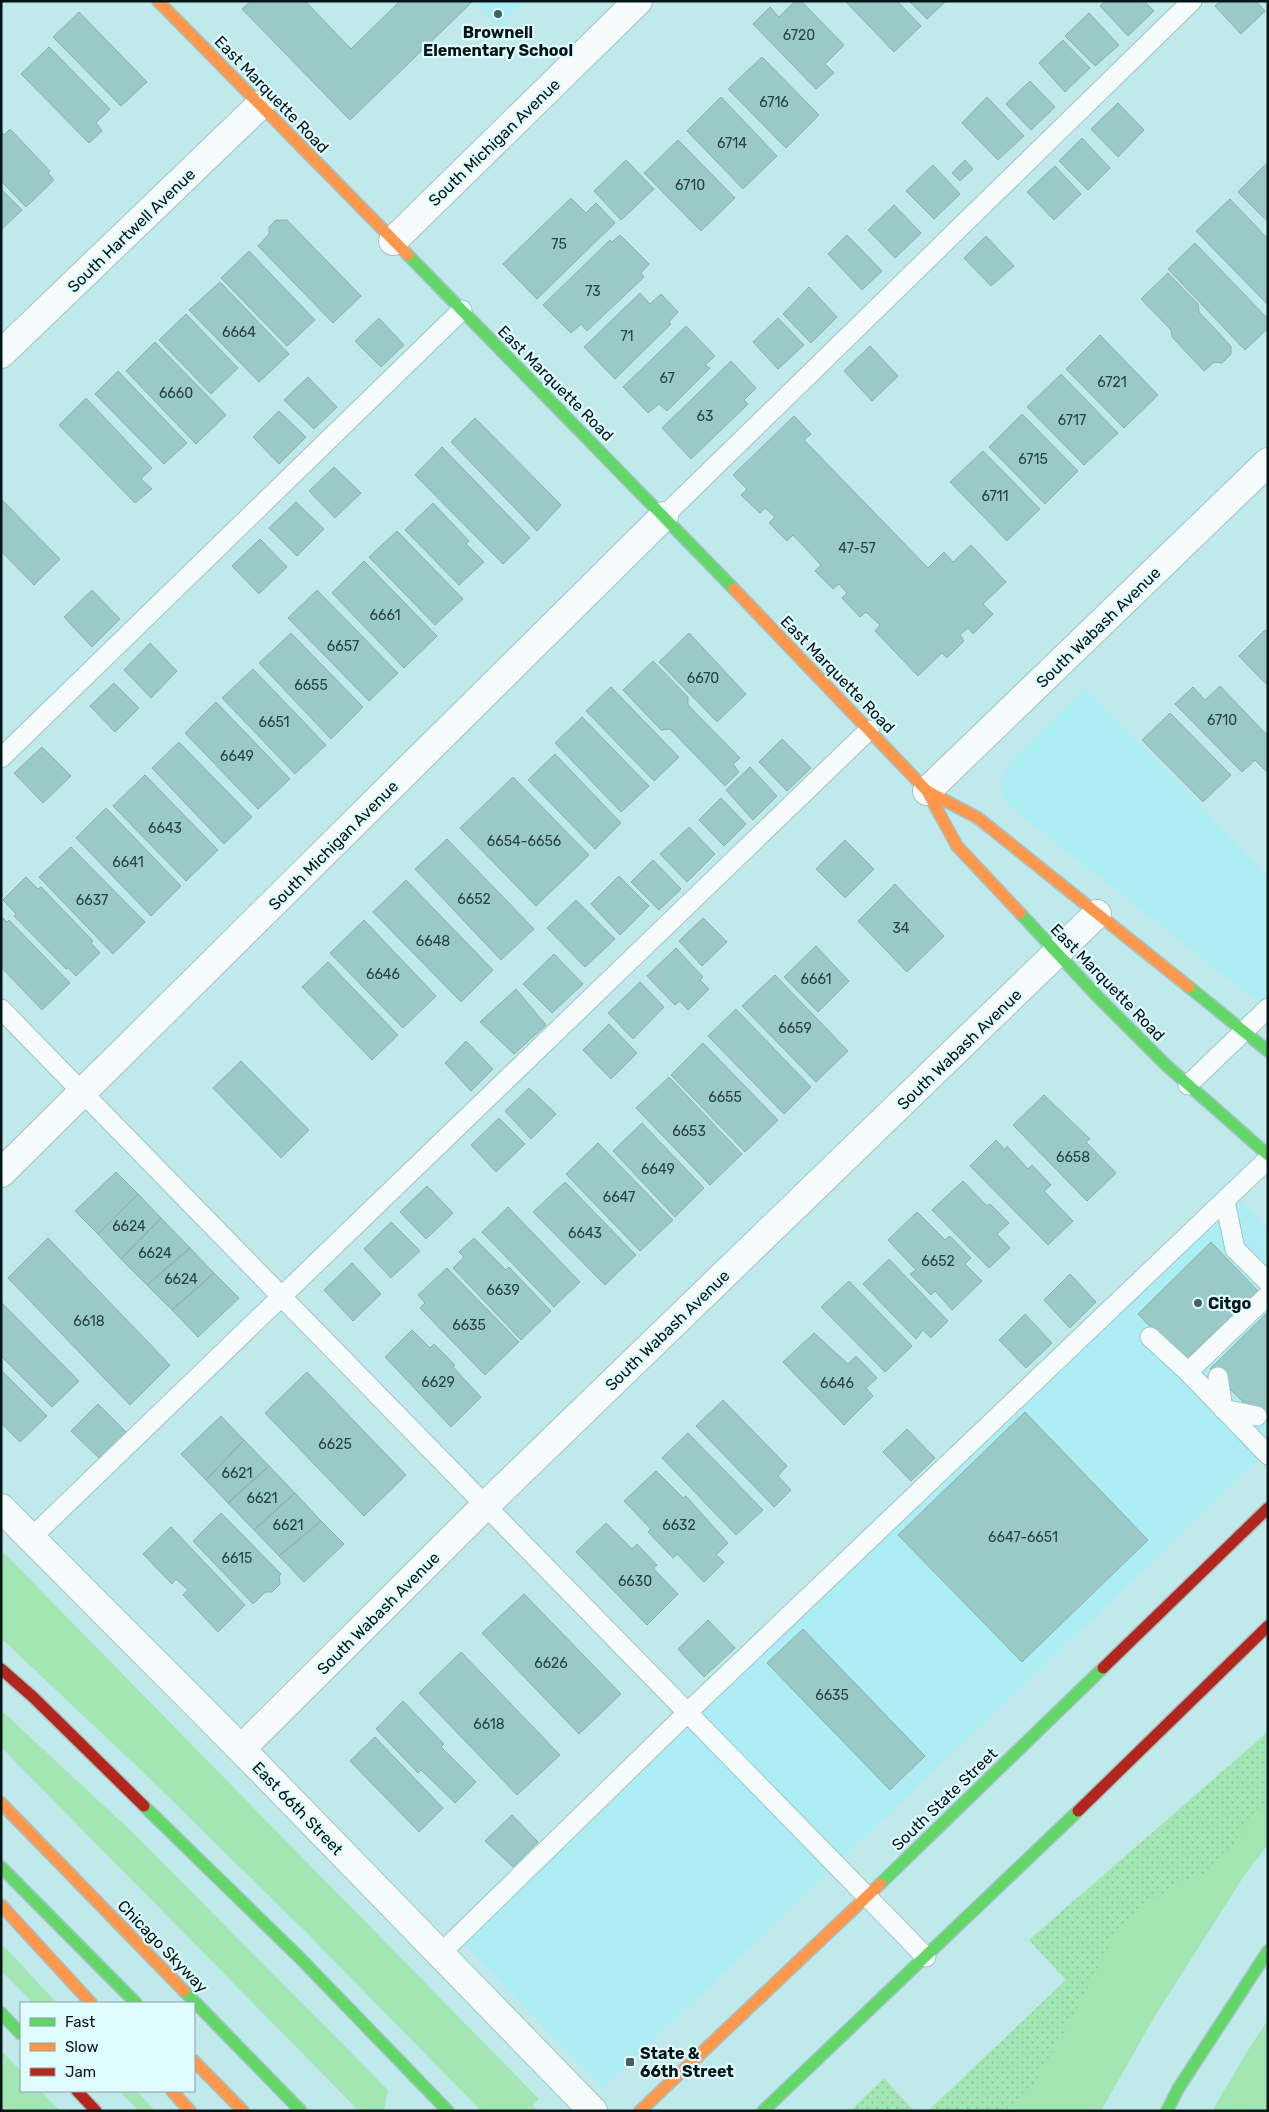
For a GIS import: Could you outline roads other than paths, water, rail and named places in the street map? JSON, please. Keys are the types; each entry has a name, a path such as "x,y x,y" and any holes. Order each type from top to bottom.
{"main road":[{"name":"East Marquette Road","path":"158,1 664,516 927,791 957,846 1096,995 1188,1085 1268,1155"},
{"name":"East Marquette Road","path":"927,791 978,818 1268,1051"},
{"name":"South State Street","path":"640,2111 674,2076 868,1896 1268,1508"},
{"path":"763,2111 1120,1772 1268,1626"},
{"path":"1,1669 33,1697 299,1957 448,2111"},
{"name":"Chicago Skyway","path":"1,1804 195,2002"},
{"path":"1,1867 135,2002"},
{"path":"1,1905 90,2002"},
{"path":"1167,2111 1178,2089 1268,1951"},
{"name":"Chicago Skyway","path":"195,2002 301,2111"},
{"path":"1,2014 20,2033"},
{"path":"195,2062 243,2111"},
{"path":"78,2092 96,2111"},
{"path":"173,2092 190,2111"}],"street":[{"name":"South Michigan Avenue","path":"393,240 638,1"},
{"name":"South Hartwell Avenue","path":"1,354 260,105"},
{"name":"South Wabash Avenue","path":"927,791 1268,462"},
{"name":"South Michigan Avenue","path":"1,1173 664,516"},
{"name":"South Wabash Avenue","path":"241,1749 486,1505 1097,914"},
{"name":"East 66th Street","path":"1,1508 241,1749 593,2111"}],"lane":[{"path":"664,516 1192,1"},
{"path":"1,758 462,310"},
{"path":"31,1538 869,730"},
{"path":"1188,1085 1268,1008"},
{"path":"1,1010 926,1956"},
{"path":"440,1954 688,1712 1268,1159"},
{"path":"1225,1201 1236,1249 1268,1282"},
{"path":"1188,1372 1268,1295"},
{"path":"1150,1338 1188,1372 1230,1403 1257,1416"},
{"path":"1218,1377 1230,1403 1268,1455"}],"place":[{"name":"Brownell Elementary School","path":"498,14"},
{"name":"Citgo","path":"1198,1303"},
{"name":"State & 66th Street","path":"630,2062"}]}
